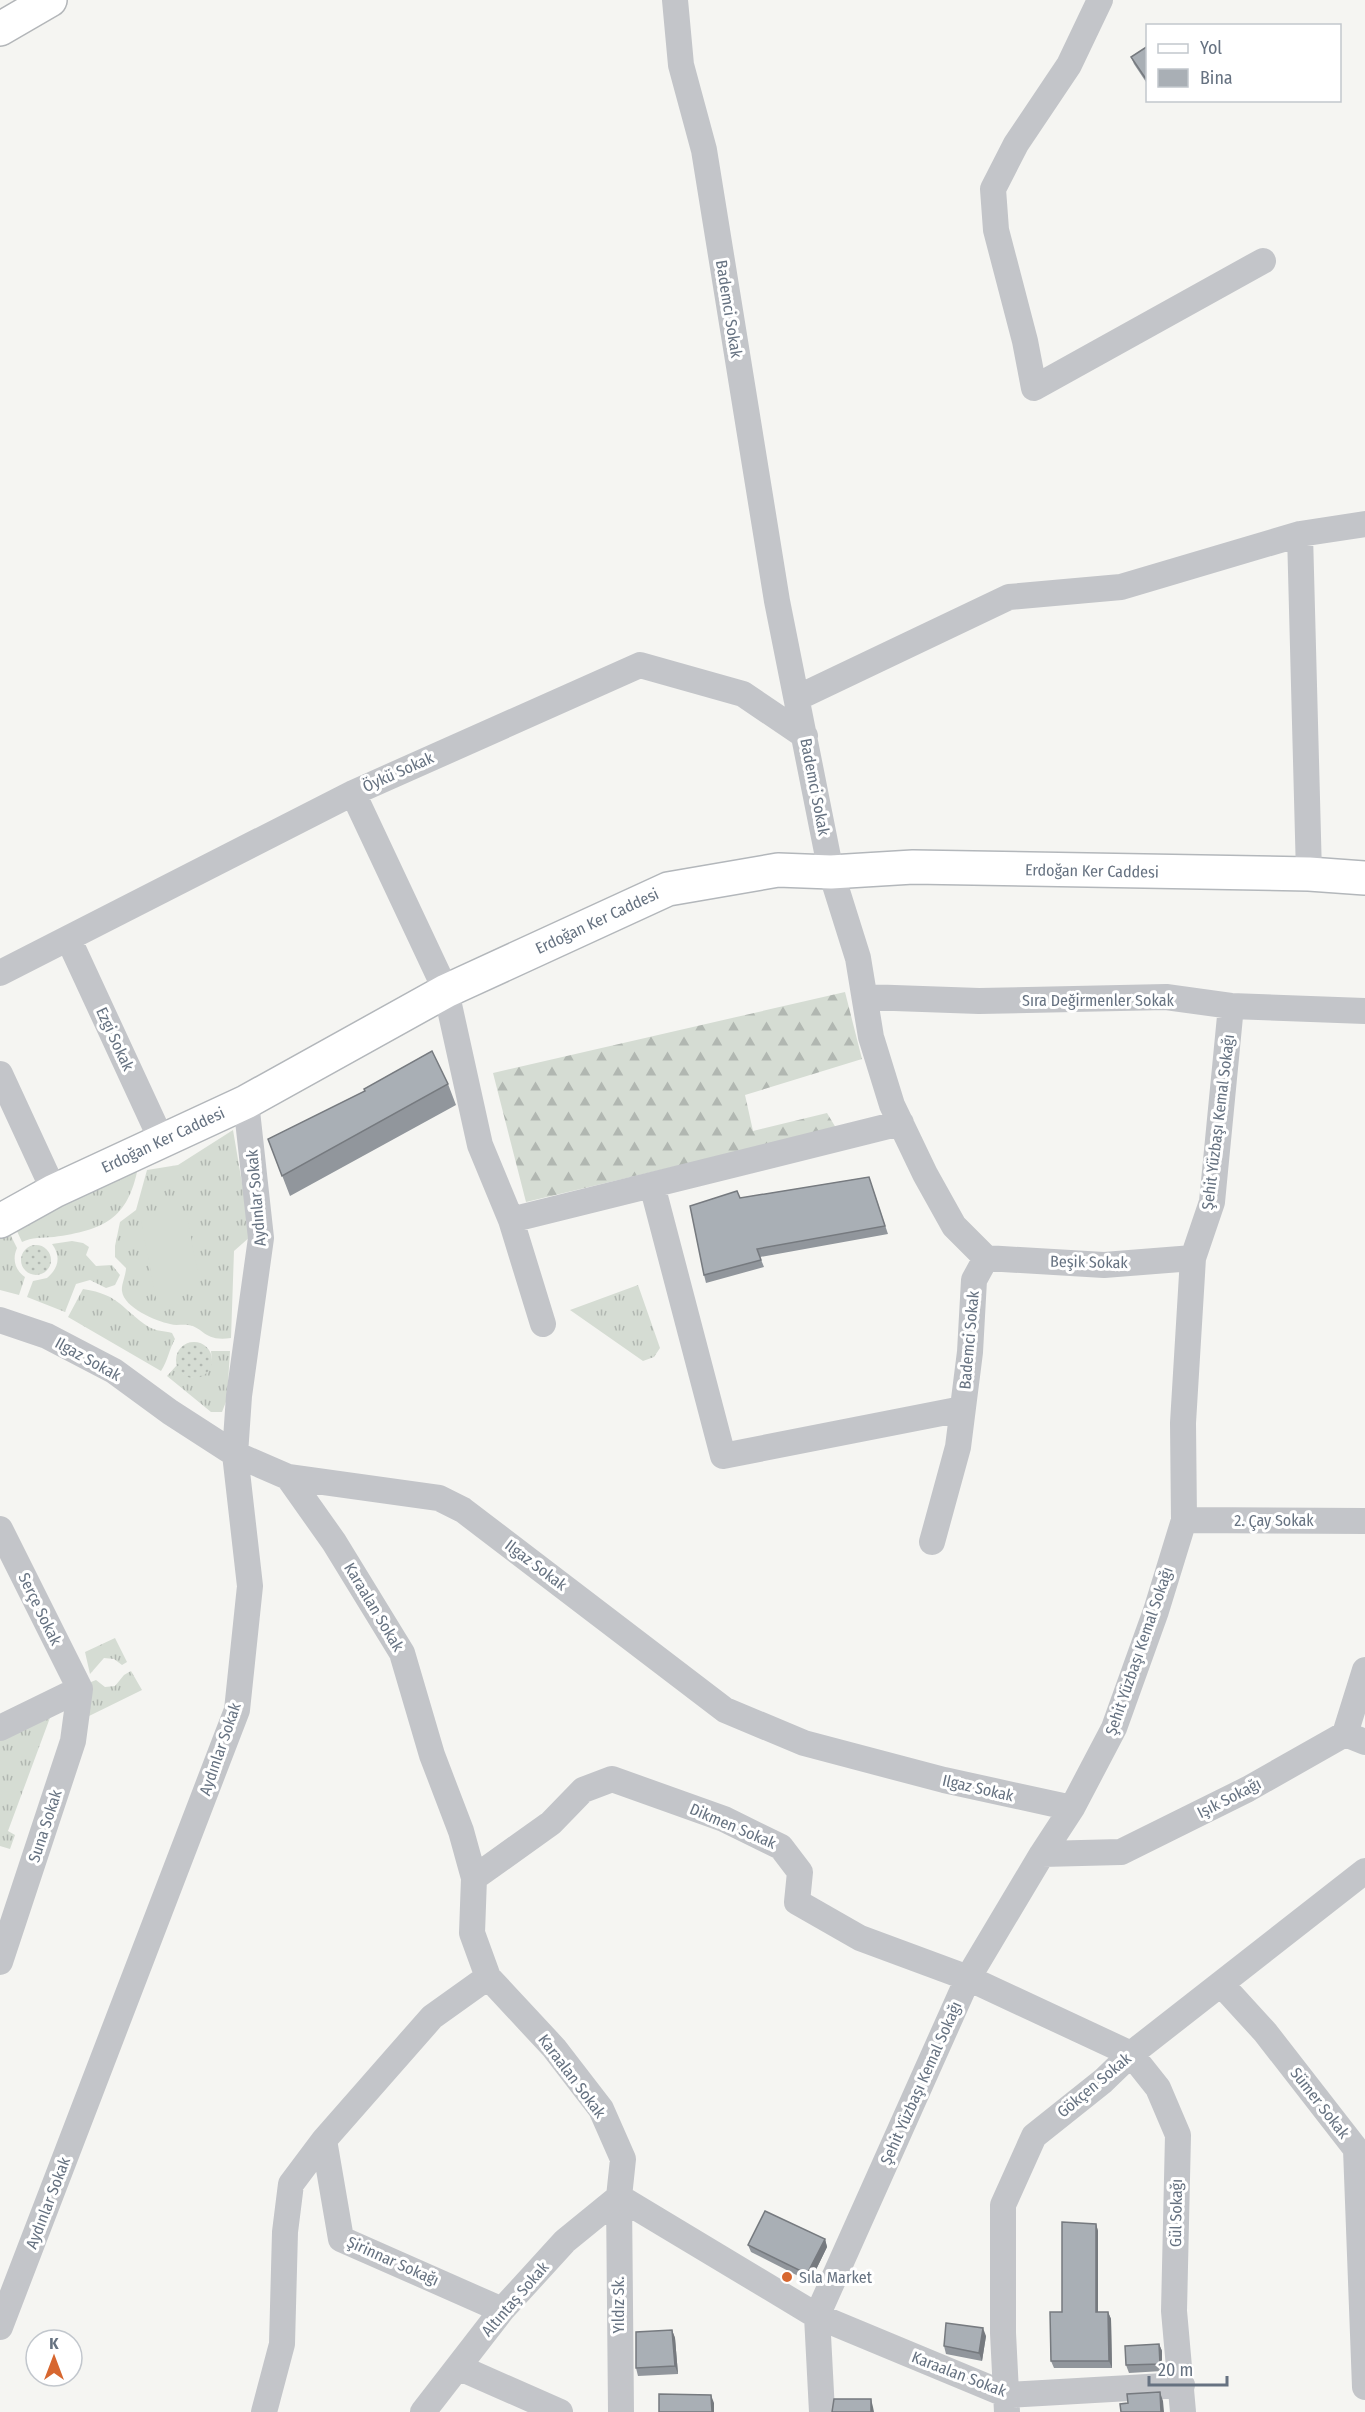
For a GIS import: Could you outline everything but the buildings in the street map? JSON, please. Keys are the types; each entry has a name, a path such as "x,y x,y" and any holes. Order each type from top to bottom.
{"main road":[{"path":"0,29 50,0"},
{"name":"Erdoğan Ker Caddesi","path":"0,1221 54,1191 161,1139 246,1102 446,991 668,889 778,870 831,872 913,867 1309,874 1365,878"}],"street":[{"name":"Bademci Sokak","path":"675,0 681,66 704,150 777,601 831,872 858,958 871,1036 892,1105 954,1226 986,1258 974,1280 970,1352 958,1447 932,1542"},
{"path":"1100,0 1069,65 1016,144 993,189 996,230 1025,341 1034,388 1263,261"},
{"path":"797,698 1009,597 1121,587 1300,534 1365,524"},
{"path":"1300,534 1309,874"},
{"name":"Öykü Sokak","path":"0,973 69,940 353,793 640,665 744,694 805,736"},
{"path":"353,793 446,991 480,1145 511,1220 543,1324"},
{"name":"Ezgi Sokak","path":"69,940 161,1139"},
{"name":"Sıra Değirmenler Sokak","path":"866,997 979,1001 1166,997 1231,1006 1365,1011"},
{"name":"Şehit Yüzbaşı Kemal Sokağı","path":"822,2412 817,2316 968,1978 1072,1808 1114,1728 1156,1611 1184,1520 1183,1423 1193,1258 1212,1202 1231,1006"},
{"path":"0,1074 54,1191"},
{"name":"Aydınlar Sokak","path":"0,2326 237,1710 250,1586 235,1454 240,1396 261,1238 246,1102"},
{"path":"511,1220 901,1123"},
{"path":"652,1185 723,1456 962,1409"},
{"name":"Beşik Sokak","path":"986,1258 1104,1265 1193,1258"},
{"name":"Ilgaz Sokak","path":"0,1320 47,1336 114,1371 170,1412 235,1454 288,1477 439,1498 463,1510 725,1710 804,1743 944,1780 1072,1808"},
{"name":"Karaalan Sokak","path":"288,1477 334,1542 402,1653 432,1755 460,1831 474,1878 472,1933 488,1977 554,2048 601,2109 623,2159 619,2198 817,2316 1007,2404 1182,2385"},
{"name":"2. Çay Sokak","path":"1184,1520 1365,1521"},
{"name":"Serçe Sokak","path":"0,1529 80,1689"},
{"name":"Işık Sokağı","path":"1042,1854 1121,1852 1355,1738 1365,1670"},
{"path":"0,1728 80,1689"},
{"name":"Suna Sokak","path":"0,1962 74,1741 80,1689"},
{"name":"Dikmen Sokak","path":"474,1878 551,1823 583,1790 612,1779 724,1819 781,1847 800,1872 797,1902 860,1938 968,1978 1131,2054"},
{"name":"Gökçen Sokak","path":"1007,2404 1003,2333 1003,2205 1034,2136 1131,2054 1365,1871"},
{"path":"264,2412 282,2344 285,2232 291,2184 324,2140 432,2017 488,1977"},
{"name":"Sümer Sokak","path":"1222,1984 1265,2032 1356,2149 1365,2387"},
{"name":"Gül Sokağı","path":"1131,2054 1158,2088 1178,2135 1174,2311 1183,2412"},
{"name":"Şirinnar Sokağı","path":"324,2140 341,2238 502,2310"},
{"name":"Altıntaş Sokak","path":"423,2412 502,2310 565,2241 619,2198"},
{"name":"Yıldız Sk.","path":"619,2198 621,2412"},
{"path":"458,2367 560,2412"}],"green space":[{"path":"845,992 862,1059 745,1095 753,1131 827,1113 836,1128 526,1202 493,1073"},
{"path":"233,1130 251,1236 234,1251 231,1338 222,1339 209,1336 193,1326 172,1325 157,1320 128,1303 122,1291 126,1268 115,1257 115,1246 120,1222 136,1210 147,1170 178,1165"},
{"path":"138,1167 128,1199 111,1219 86,1231 33,1238 22,1242 16,1229"},
{"path":"186,1212 201,1289 156,1298 141,1221"},
{"path":"9,1232 17,1248 15,1264 25,1277 19,1295 0,1290 0,1237"},
{"path":"72,1241 89,1247 86,1255 96,1266 112,1265 120,1275 115,1285 106,1288 90,1280 76,1284 65,1312 27,1297 33,1281 47,1278 56,1266 58,1257 52,1244"},
{"path":"36,1245 42,1246 50,1254 50,1266 42,1274 36,1275 30,1274 22,1266 21,1260 22,1254 30,1246"},
{"path":"638,1285 660,1348 654,1357 643,1361 570,1310"},
{"path":"83,1289 113,1299 151,1328 172,1333 175,1339 161,1371 68,1317"},
{"path":"194,1342 207,1347 212,1360 207,1373 194,1378 181,1373 176,1360 181,1347"},
{"path":"211,1351 230,1351 227,1399 222,1412 211,1412 167,1376 177,1365 183,1374 193,1378 212,1360"},
{"path":"115,1638 127,1662 122,1665 114,1659 104,1658 90,1674 85,1652"},
{"path":"131,1671 142,1690 87,1717 91,1682 96,1680 105,1687 115,1686 124,1675"},
{"path":"51,1715 8,1831 15,1835 10,1849 0,1846 0,1739"}],"place":[{"name":"Sıla Market","path":"787,2277"}]}
